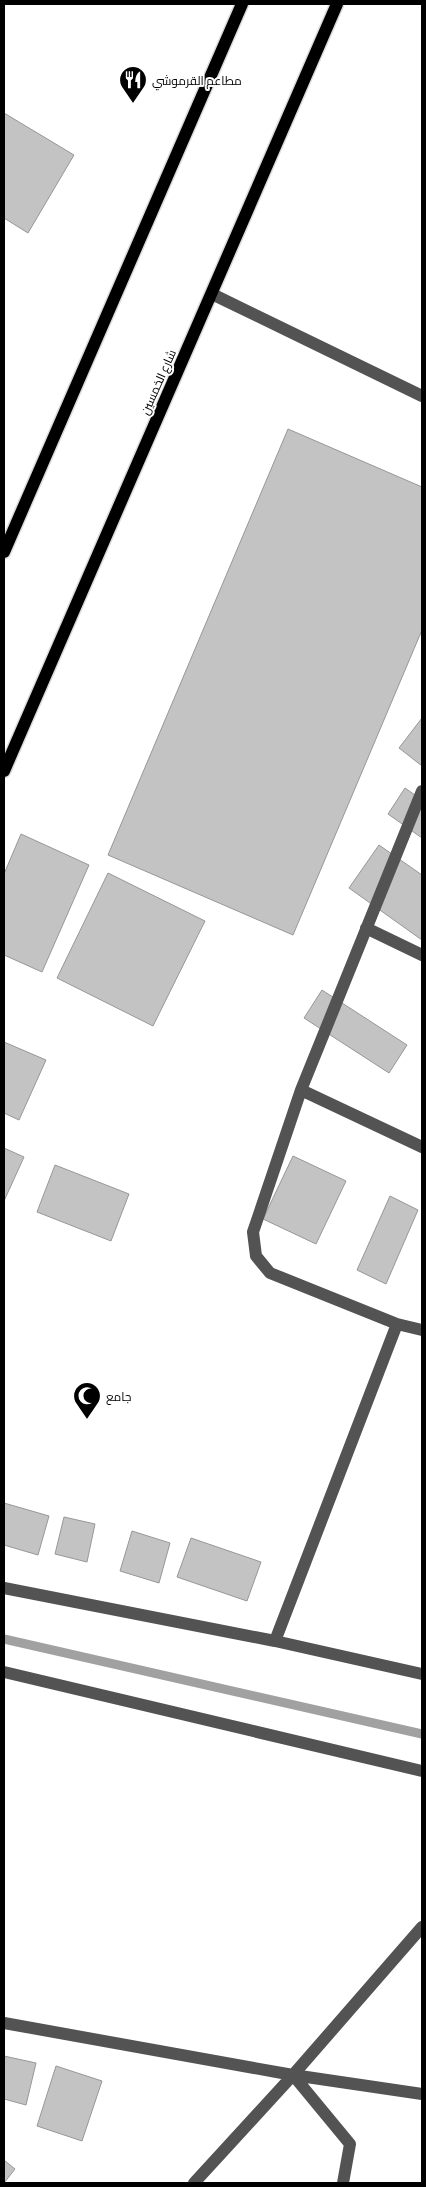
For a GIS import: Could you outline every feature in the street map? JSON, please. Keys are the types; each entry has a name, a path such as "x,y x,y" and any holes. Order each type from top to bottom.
{"main road":[{"path":"4,552 242,4"},
{"name":"شارع الخمسين","path":"4,771 338,4"}],"street":[{"path":"212,294 422,396"},
{"path":"422,791 301,1090 253,1232 256,1256 270,1273 397,1324 422,1330"},
{"path":"366,928 422,954"},
{"path":"301,1090 422,1146"},
{"path":"275,1641 397,1324"},
{"path":"4,1588 275,1641 422,1674"},
{"path":"4,1672 422,1771"},
{"path":"194,2183 422,1927"},
{"path":"4,2022 293,2074 422,2094"},
{"path":"293,2074 350,2144 343,2183"}],"building":[{"path":"4,113 74,155 28,233 4,218"},
{"path":"288,429 422,487 422,630 293,935 108,855"},
{"path":"422,718 422,766 399,748"},
{"path":"405,788 422,800 422,838 388,814"},
{"path":"21,834 89,865 42,972 4,955 4,874"},
{"path":"379,845 422,875 422,940 349,888"},
{"path":"108,873 205,921 153,1026 57,978"},
{"path":"322,990 407,1045 389,1073 304,1018"},
{"path":"4,1042 46,1060 19,1120 4,1113"},
{"path":"4,1148 24,1157 4,1201"},
{"path":"293,1156 346,1181 316,1244 263,1219"},
{"path":"55,1165 129,1194 111,1241 37,1212"},
{"path":"390,1196 418,1210 386,1284 357,1270"},
{"path":"4,1503 49,1516 38,1555 4,1545"},
{"path":"64,1517 95,1524 87,1562 55,1554"},
{"path":"132,1531 170,1543 159,1583 120,1571"},
{"path":"191,1538 261,1562 247,1601 177,1577"},
{"path":"4,2056 36,2063 26,2105 4,2099"},
{"path":"56,2066 102,2081 82,2141 37,2126"},
{"path":"4,2160 15,2169 4,2183"}],"waterway":[{"path":"4,1639 422,1734"}],"place":[{"name":"مطاعم القرموشي","path":"133,104"},
{"name":"جامع","path":"87,1420"}]}
